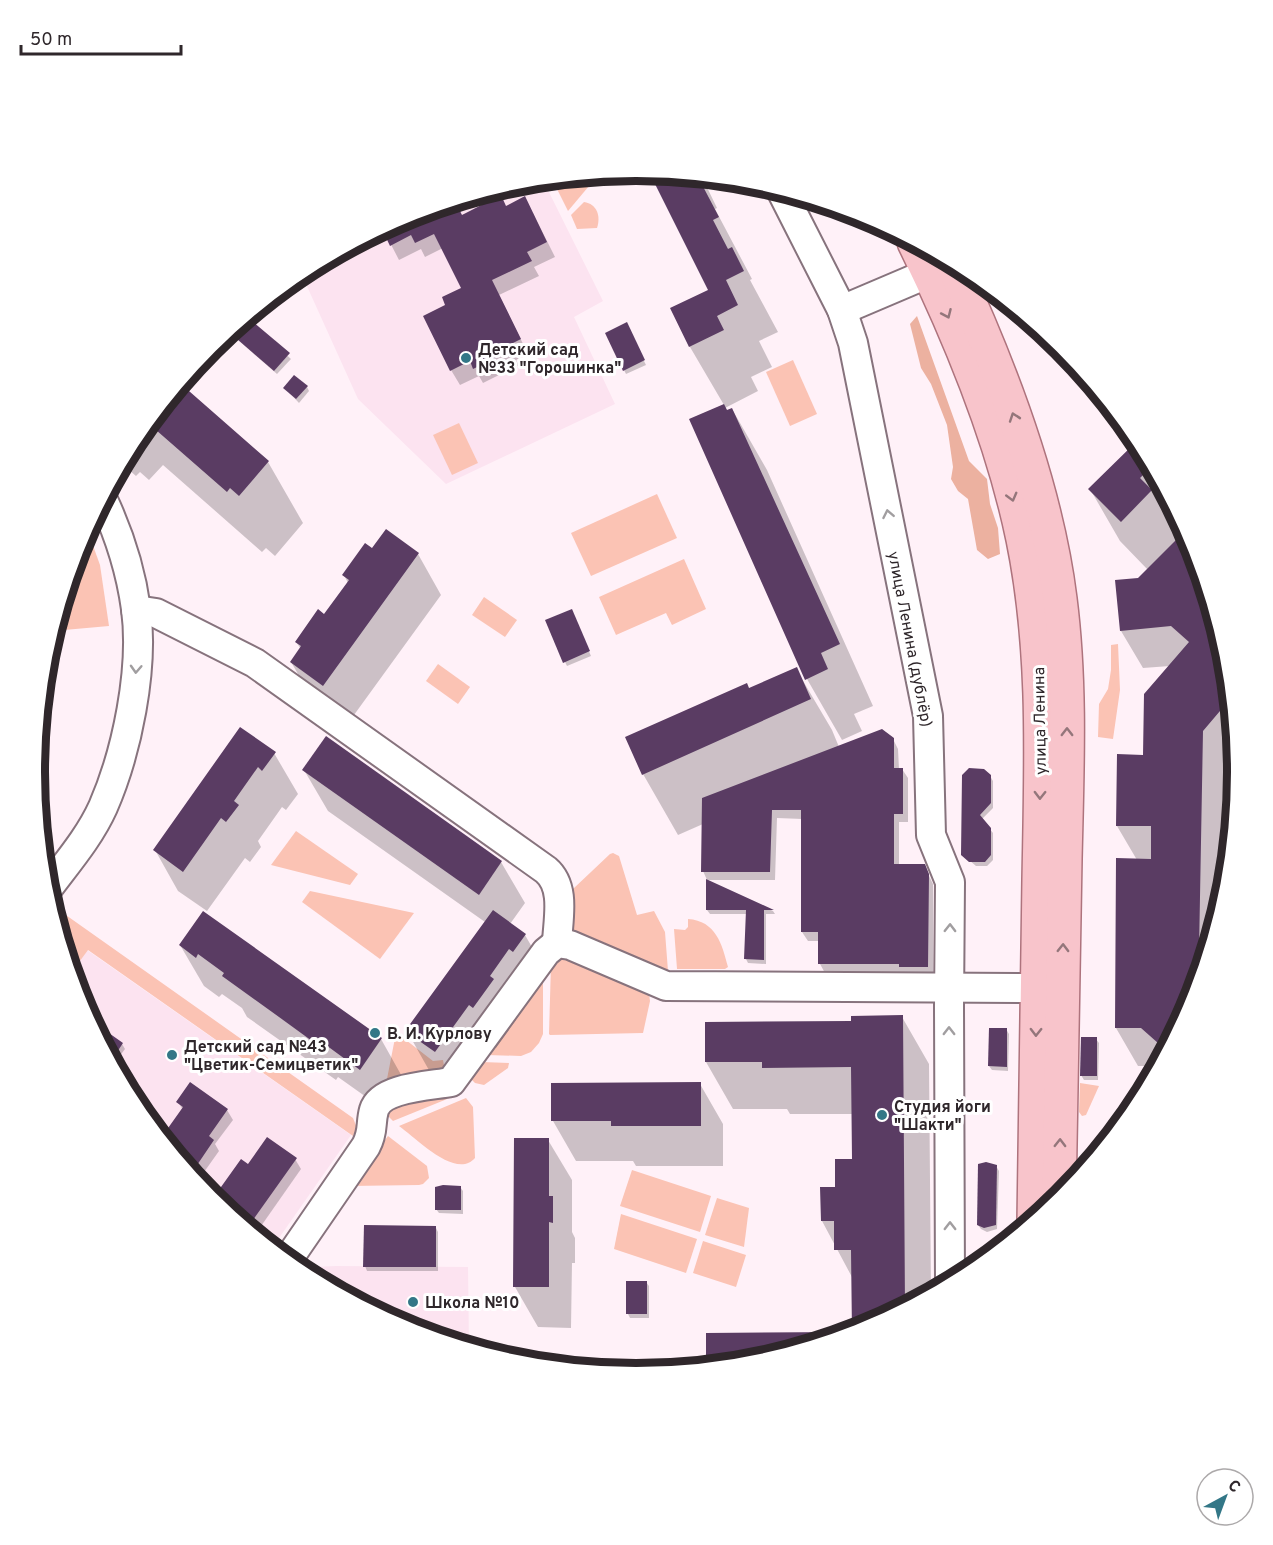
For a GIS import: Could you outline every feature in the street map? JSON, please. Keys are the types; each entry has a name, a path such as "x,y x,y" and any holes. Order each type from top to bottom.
{"main road":[{"name":"улица Ленина","path":"940,267 1023,537 1033,599 1039,669 1041,750 1034,1210"},
{"name":"улица Ленина","path":"940,267 977,316 995,363 1031,468 1049,534 1060,598 1067,669 1067,752 1059,1186"}],"street":[{"name":"улица Ленина (дублёр)","path":"786,200 842,310 853,343 928,716 931,835 950,882 950,1274"},
{"path":"842,310 940,267"},
{"path":"55,879 103,808 126,736 132,701 136,672 136,610 123,551 107,509"},
{"path":"136,610 156,613 255,663 552,875 558,886 559,894 557,943"},
{"path":"292,1253 366,1146 372,1134 374,1110 379,1100 388,1094 451,1082 546,952 557,943 570,945 666,986 1037,988"}],"shaded area":[{"path":"588,183 589,186 568,211 556,187"},
{"name":"Детский сад №33 \"Горошинка\"","path":"547,188 603,301 574,317 615,404 446,484 358,399 305,283 341,260 410,226 483,201"},
{"path":"584,202 592,205 597,211 597,228 577,229 571,215"},
{"path":"917,316 969,461 987,479 990,504 998,528 1000,554 988,559 977,550 968,499 958,491 951,479 953,467 947,425 931,384 921,368 910,324"},
{"path":"793,360 817,414 790,426 766,372"},
{"path":"459,423 478,463 452,475 433,435"},
{"path":"657,494 677,538 591,576 571,533"},
{"path":"92,542 100,565 109,626 62,630 76,582"},
{"path":"684,559 706,609 672,625 666,613 616,635 599,597"},
{"path":"484,597 517,620 505,637 472,615"},
{"path":"1118,644 1120,690 1113,739 1098,737 1099,704 1108,689 1111,645"},
{"path":"438,664 470,687 458,704 426,681"},
{"path":"296,831 358,874 350,885 271,865"},
{"path":"613,853 619,856 637,915 654,911 665,932 668,971 572,934 571,894 573,889"},
{"path":"310,891 414,913 380,959 302,902"},
{"path":"62,913 353,1118 357,1128 353,1136 88,950 77,965"},
{"path":"688,919 705,924 716,935 728,967 725,969 677,969 674,929 685,930 688,927"},
{"name":"Детский сад №43 \"Цветик-Семицветик\"","path":"87,950 351,1135 276,1242 218,1191 167,1133 124,1068 106,1034 77,965"},
{"path":"563,956 649,994 650,1001 643,1033 550,1035 551,964"},
{"path":"543,978 543,1034 539,1043 531,1052 521,1056 487,1055"},
{"path":"402,1037 433,1061 443,1060 445,1071 386,1084 395,1038"},
{"path":"482,1062 509,1063 508,1068 484,1085 472,1080 472,1076"},
{"path":"1080,1083 1099,1086 1086,1115 1082,1116 1079,1112"},
{"path":"457,1095 393,1121 384,1112 385,1104"},
{"path":"466,1098 473,1107 475,1158 467,1163 458,1164 447,1161 399,1126"},
{"path":"388,1136 427,1166 429,1178 419,1185 350,1186"},
{"path":"632,1170 711,1196 700,1232 620,1206"},
{"path":"717,1198 749,1208 744,1247 705,1235"},
{"path":"621,1214 697,1239 686,1273 614,1249"},
{"path":"703,1241 746,1255 736,1287 693,1273"},
{"name":"Школа №10","path":"313,1267 468,1267 469,1340 410,1319 375,1303"}],"building":[{"path":"654,181 702,185 719,217 713,220 728,249 732,247 744,271 726,280 738,305 717,316 724,330 689,347 670,308 708,290"},
{"path":"525,196 547,242 527,252 532,261 492,280 521,339 509,345 512,350 473,369 470,361 450,371 423,316 445,305 442,297 461,288 434,234 415,243 411,235 390,246 386,237 459,208 462,215 495,198 502,197 506,206"},
{"path":"253,322 290,353 274,371 236,338"},
{"path":"627,322 645,360 623,371 605,333"},
{"path":"294,375 308,386 296,399 283,388"},
{"path":"186,389 269,461 239,496 230,488 227,492 155,429"},
{"path":"724,404 727,410 732,408 840,644 821,653 828,669 805,680 689,419"},
{"path":"1130,448 1146,472 1140,478 1152,490 1121,522 1088,489"},
{"path":"386,529 419,553 323,686 290,662 301,646 295,642 318,609 324,614 349,580 342,575 365,543 372,548"},
{"path":"1179,537 1197,582 1208,619 1217,657 1224,706 1203,731 1200,953 1183,999 1161,1046 1141,1028 1115,1028 1116,858 1151,859 1151,826 1116,826 1117,754 1143,755 1144,694 1189,642 1171,626 1120,631 1115,580 1138,578"},
{"path":"572,609 590,651 563,663 545,620"},
{"path":"797,667 811,699 642,775 625,737 747,683 749,688"},
{"path":"240,727 276,752 262,771 258,767 234,801 239,805 226,822 221,818 183,872 153,850"},
{"path":"882,729 894,738 894,768 903,768 903,814 894,814 894,864 925,864 929,874 928,967 899,967 899,964 818,964 818,932 801,932 801,810 772,810 770,872 701,872 702,798"},
{"path":"326,736 502,861 479,895 302,770"},
{"path":"969,768 984,769 991,775 991,803 980,815 991,828 991,855 985,862 969,862 961,855 962,775"},
{"path":"706,879 774,910 764,910 764,960 744,959 746,910 706,910"},
{"path":"493,910 526,934 513,952 509,949 490,976 494,979 473,1008 469,1005 435,1052 405,1031"},
{"path":"203,911 382,1038 360,1070 315,1037 312,1041 222,976 224,973 198,954 196,958 179,945"},
{"path":"903,1015 905,1299 852,1323 851,1250 834,1250 834,1221 821,1221 820,1187 835,1187 835,1159 852,1159 851,1067 762,1068 762,1062 705,1062 705,1022 851,1021 851,1016"},
{"path":"989,1028 1007,1028 1007,1067 988,1066"},
{"path":"104,1030 123,1043 116,1053"},
{"path":"1081,1037 1097,1037 1097,1076 1080,1076"},
{"path":"190,1082 228,1109 209,1136 214,1140 196,1167 166,1131 183,1107 176,1102"},
{"path":"701,1082 701,1126 611,1126 611,1121 551,1121 551,1083"},
{"path":"267,1137 297,1158 253,1220 218,1191 241,1159 248,1164"},
{"path":"514,1138 549,1138 549,1196 553,1196 553,1223 549,1222 549,1287 513,1287"},
{"path":"986,1162 997,1165 996,1225 984,1228 977,1225 978,1164"},
{"path":"461,1186 461,1210 435,1210 435,1187"},
{"path":"364,1225 436,1226 436,1267 363,1267"},
{"path":"626,1281 647,1281 647,1314 626,1314"},
{"path":"829,1332 752,1353 706,1360 706,1333"}],"place":[{"name":"Детский сад №33 \"Горошинка\"","path":"466,358"},
{"name":"В. И. Курлову","path":"375,1033"},
{"name":"Детский сад №43 \"Цветик-Семицветик\"","path":"172,1055"},
{"name":"Студия йоги \"Шакти\"","path":"882,1115"},
{"name":"Школа №10","path":"413,1302"}]}
